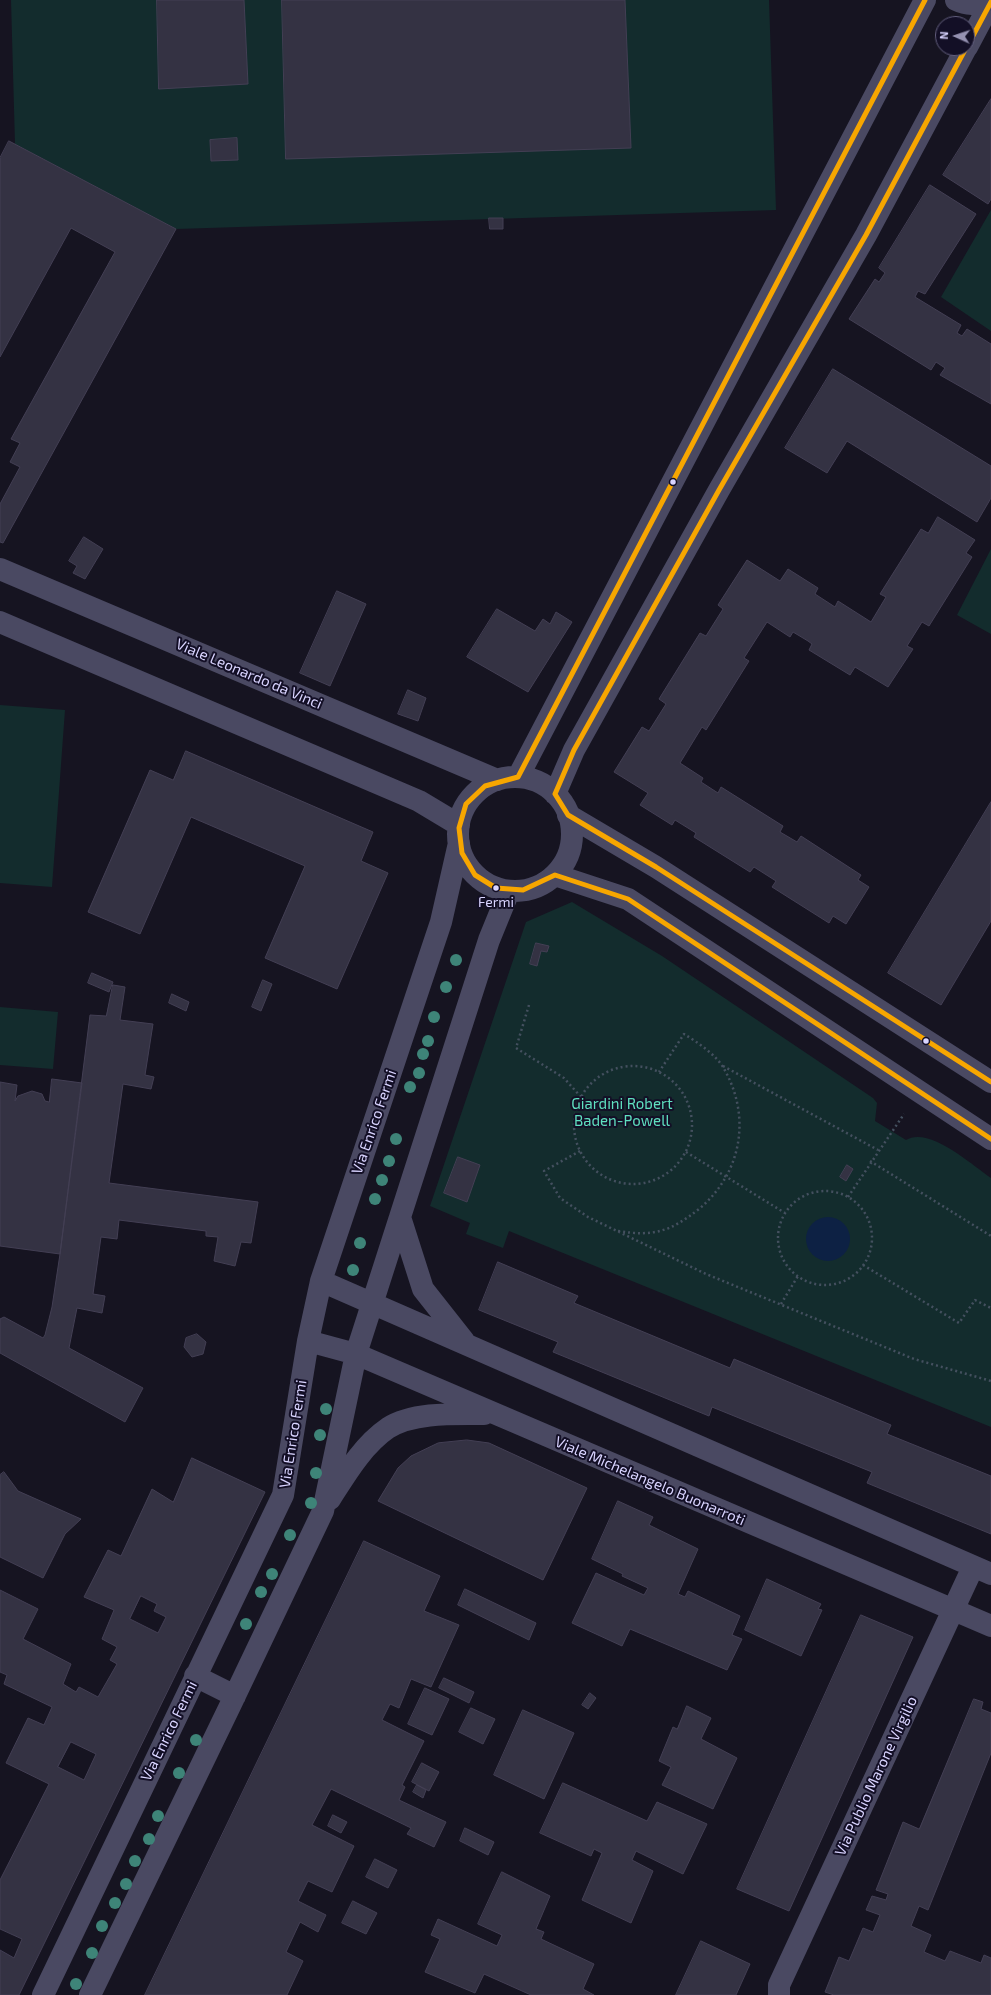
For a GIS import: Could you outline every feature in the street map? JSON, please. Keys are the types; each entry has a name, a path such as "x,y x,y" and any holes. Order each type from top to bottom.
{"street":[{"path":"508,778 925,0"},
{"path":"956,0 976,4 987,0"},
{"path":"975,32 991,2"},
{"path":"555,794 578,743 716,497 866,235 962,56"},
{"name":"Viale Leonardo da Vinci","path":"0,569 508,778"},
{"path":"0,622 419,801 459,834"},
{"path":"508,778 538,782 555,794 568,815 572,835 568,854 555,875 541,885 526,890 509,891 493,887 472,872 463,858 459,834 464,809 470,799 478,791 508,778"},
{"path":"568,815 656,867 991,1082"},
{"name":"Via Enrico Fermi","path":"43,1995 283,1495 308,1341 321,1281 441,922 459,834"},
{"path":"555,875 628,899 991,1139"},
{"path":"323,1511 356,1354 489,940 509,891"},
{"path":"400,1216 423,1289 466,1344"},
{"path":"321,1281 982,1570"},
{"name":"Viale Michelangelo Buonarroti","path":"308,1341 356,1354 495,1415 991,1626"},
{"path":"90,1995 323,1511 350,1468 371,1443 389,1428 408,1420 433,1415 495,1415"},
{"name":"Via Publio Marone Virgilio","path":"774,1992 953,1610 982,1570"},
{"path":"195,1676 235,1696"}],"path":[{"path":"529,1005 516,1048 564,1078 581,1097"},
{"path":"658,1072 684,1034 701,1044 723,1066 878,1150"},
{"path":"641,1066 658,1072 674,1083 685,1098 691,1116 691,1134 686,1152 674,1167 660,1178 642,1184 623,1184 605,1178 590,1167 580,1151 574,1133 574,1114 581,1097 597,1079 606,1072 623,1067 641,1066"},
{"path":"613,1230 648,1233 670,1228 710,1200 727,1178 735,1161 739,1142 739,1120 736,1101 723,1066"},
{"path":"848,1196 878,1150 920,1092"},
{"path":"580,1151 544,1171 560,1198 588,1217 706,1274 914,1359 991,1381"},
{"path":"686,1152 785,1213"},
{"path":"870,1162 991,1236"},
{"path":"820,1191 834,1192 848,1196 860,1206 868,1220 872,1235 870,1251 863,1265 853,1276 840,1282 826,1285 811,1283 798,1276 788,1267 781,1254 778,1240 780,1226 785,1213 794,1202 806,1195 820,1191"},
{"path":"863,1265 959,1323 975,1300 991,1308"},
{"path":"781,1304 798,1276"}],"green space":[{"path":"11,0 769,0 776,210 176,229 15,144"},
{"path":"991,210 991,331 941,297"},
{"path":"991,549 991,634 957,615"},
{"path":"0,705 65,710 52,887 0,883"},
{"name":"Giardini Robert Baden-Powell","path":"572,902 662,956 873,1098 877,1103 875,1121 906,1140 915,1137 926,1138 938,1142 991,1178 991,1427 509,1231 503,1248 466,1234 470,1223 430,1206 526,922"},
{"path":"0,1007 58,1012 53,1069 0,1065"}],"water":[{"path":"824,1217 832,1217 844,1223 850,1235 850,1243 844,1255 832,1261 824,1261 812,1255 806,1243 806,1235 812,1223"}],"building":[{"path":"157,0 244,0 248,84 159,89"},
{"path":"282,0 625,0 631,148 286,159"},
{"path":"991,99 991,199 988,204 943,175"},
{"path":"237,138 238,160 211,161 210,140"},
{"path":"9,141 176,229 3,543 0,542 0,504 20,467 10,462 20,443 11,439 115,252 71,228 0,357 0,158"},
{"path":"930,185 976,214 925,294 918,291 915,297 961,325 957,333 962,336 967,329 991,344 991,404 940,375 945,368 936,362 931,370 849,319 875,279 879,282 885,273 879,268"},
{"path":"489,218 503,218 503,229 490,229"},
{"path":"833,369 991,466 991,498 977,522 847,441 827,473 785,448"},
{"path":"938,517 975,540 966,553 972,557 929,626 922,622 907,646 913,649 888,687 855,667 850,675 809,650 812,644 808,641 793,632 790,637 767,622 744,658 749,661 706,730 702,727 680,763 703,778 701,782 718,793 721,787 783,826 780,832 797,842 801,836 861,875 858,880 869,887 846,924 833,916 829,923 772,887 776,881 754,867 750,872 694,837 696,833 675,820 672,825 640,805 648,793 614,772 642,727 649,731 666,704 659,699 700,633 706,636 723,609 718,605 747,560 780,581 788,569 818,588 815,594 835,607 838,601 871,622 886,597 880,594 921,529 928,533"},
{"path":"84,537 103,549 85,579 73,573 77,566 69,561"},
{"path":"337,591 366,604 330,686 300,673"},
{"path":"497,609 535,631 543,619 550,624 556,612 572,622 528,692 467,657"},
{"path":"408,690 426,698 418,721 398,714"},
{"path":"186,751 373,832 361,861 388,873 337,989 265,958 305,866 191,817 140,934 88,912 150,770 173,780"},
{"path":"991,802 991,921 941,1005 888,973"},
{"path":"536,943 549,946 547,952 541,951 537,966 530,964"},
{"path":"92,973 113,982 109,992 88,983"},
{"path":"263,980 272,984 261,1011 252,1007"},
{"path":"113,985 125,987 120,1020 153,1024 145,1075 154,1077 151,1089 123,1084 109,1183 258,1202 251,1243 241,1242 235,1266 214,1261 218,1237 206,1236 206,1231 119,1220 117,1239 101,1237 93,1294 105,1296 102,1313 77,1308 69,1348 143,1388 125,1422 0,1353 0,1319 4,1317 43,1338 45,1335 52,1307 60,1254 90,1015 106,1016"},
{"path":"172,994 189,1002 186,1011 169,1003"},
{"path":"52,1079 82,1083 60,1254 0,1246 0,1082 17,1085 15,1101 18,1096 32,1091 42,1094 45,1101 49,1102"},
{"path":"458,1157 480,1165 467,1202 444,1193"},
{"path":"847,1165 853,1169 846,1181 840,1177"},
{"path":"498,1262 578,1296 574,1303 730,1368 734,1359 891,1425 887,1434 991,1476 991,1534 867,1483 872,1472 712,1407 709,1416 553,1352 558,1342 479,1310"},
{"path":"197,1334 206,1342 203,1354 192,1357 184,1347 186,1338"},
{"path":"467,1440 489,1443 587,1488 543,1580 378,1501 398,1468 411,1456 438,1443"},
{"path":"192,1458 265,1492 19,1995 0,1995 0,1950 14,1958 22,1939 0,1929 0,1880 49,1784 6,1763 28,1718 44,1725 52,1707 4,1684 7,1675 0,1672 0,1590 38,1609 23,1639 71,1664 63,1684 76,1692 79,1687 98,1697 117,1664 110,1660 117,1647 102,1639 114,1610 84,1597 108,1550 121,1556 152,1489 173,1502","holes":["141,1596 157,1604 154,1611 166,1617 158,1633 130,1619","71,1742 96,1754 84,1780 58,1767"]},
{"path":"4,1472 18,1491 81,1519 65,1534 43,1578 0,1557 0,1475"},
{"path":"618,1501 653,1517 649,1525 698,1549 678,1594 685,1597 688,1591 740,1616 732,1635 742,1639 727,1670 630,1629 622,1646 572,1623 596,1573 644,1595 648,1588 622,1576 623,1574 592,1559"},
{"path":"364,1541 440,1576 424,1611 459,1625 431,1687 411,1679 399,1708 390,1704 382,1720 424,1741 402,1785 405,1787 399,1800 446,1822 434,1847 407,1834 411,1828 331,1789 312,1825 354,1846 332,1892 308,1881 298,1901 326,1915 318,1932 300,1922 286,1952 303,1961 287,1995 145,1995"},
{"path":"767,1579 821,1604 818,1609 822,1610 801,1656 745,1630"},
{"path":"465,1589 536,1623 529,1640 458,1605"},
{"path":"861,1615 913,1637 789,1911 737,1889"},
{"path":"444,1678 474,1692 469,1703 439,1688"},
{"path":"425,1688 449,1699 432,1735 408,1724"},
{"path":"590,1693 596,1698 588,1709 582,1705"},
{"path":"974,1699 983,1702 981,1709 991,1713 991,1753 928,1910 919,1906 911,1926 931,1935 924,1952 945,1961 950,1951 981,1963 984,1955 991,1958 991,1995 834,1995 825,1992 839,1957 849,1961 863,1928 873,1932 880,1915 866,1910 872,1896 886,1900 888,1894 876,1890 903,1822 919,1829"},
{"path":"687,1706 711,1718 701,1739 737,1758 713,1809 662,1785 671,1767 659,1761 673,1727 677,1729"},
{"path":"471,1708 495,1719 483,1744 459,1732"},
{"path":"523,1710 574,1733 544,1799 494,1775"},
{"path":"422,1763 439,1772 429,1791 412,1782"},
{"path":"563,1783 647,1821 657,1802 707,1824 683,1874 636,1851 632,1860 653,1871 631,1923 582,1900 602,1853 594,1849 591,1856 540,1833"},
{"path":"417,1785 426,1790 423,1798 413,1792"},
{"path":"333,1815 347,1822 341,1833 328,1826"},
{"path":"465,1828 494,1842 488,1855 460,1841"},
{"path":"375,1859 397,1870 388,1888 366,1877"},
{"path":"502,1872 550,1896 536,1929 544,1932 541,1939 594,1964 583,1989 594,1995 531,1995 484,1974 475,1993 425,1972 440,1939 431,1935 438,1919 497,1946 502,1935 478,1924"},
{"path":"353,1901 377,1913 366,1934 342,1923"},
{"path":"701,1941 750,1964 736,1995 676,1995"}],"transit line":[{"path":"925,0 518,777 485,786 466,804 459,828 462,853 475,875 496,888 523,890 555,875 628,899 991,1139"},
{"path":"975,32 991,2"},
{"path":"962,56 866,235 719,490 574,750 555,794 568,815 656,867 991,1082"}],"place":[{"name":"Fermi","path":"496,888"}]}
